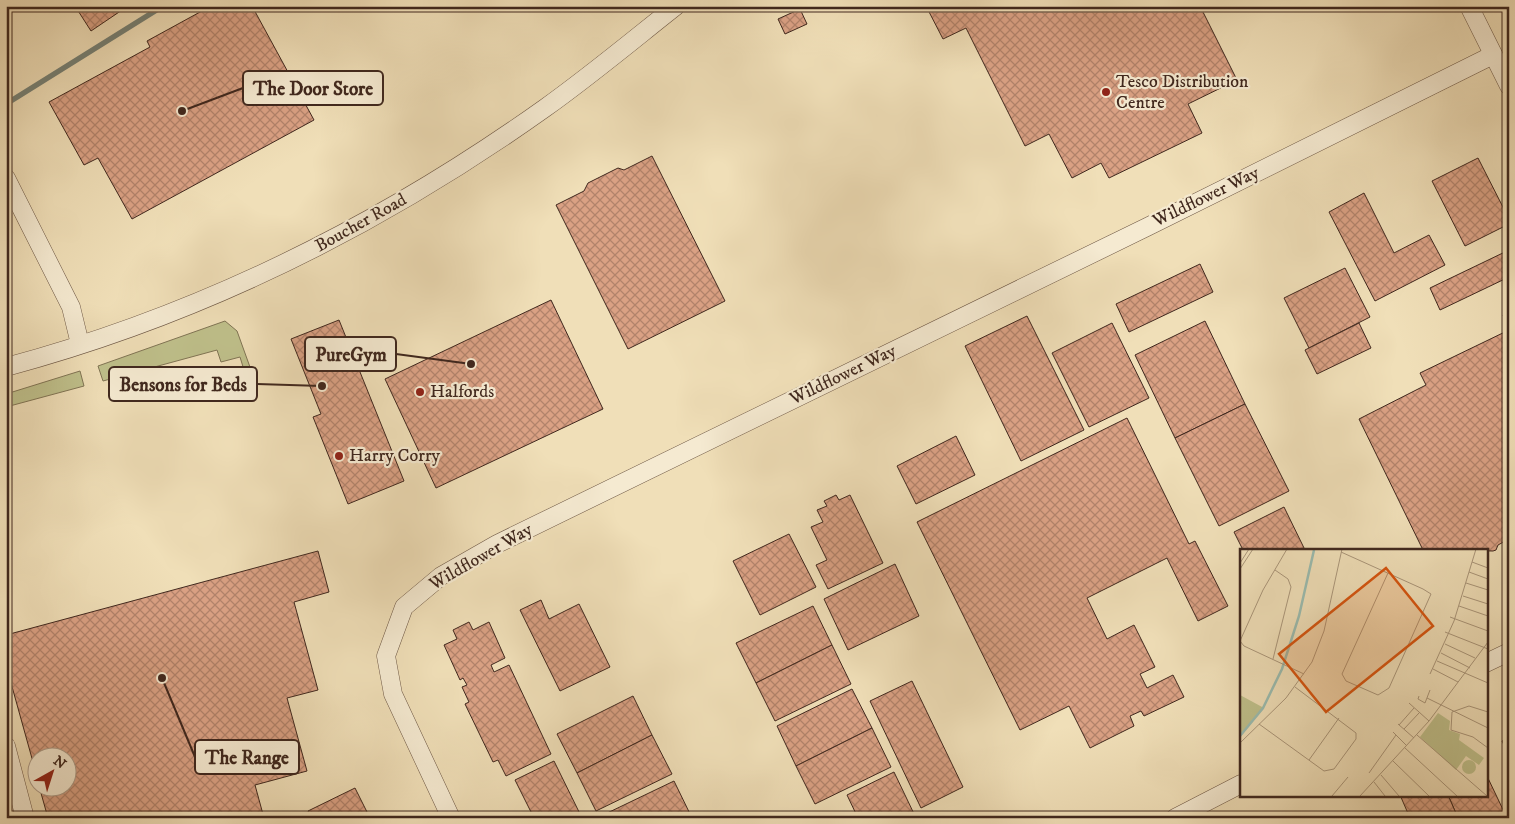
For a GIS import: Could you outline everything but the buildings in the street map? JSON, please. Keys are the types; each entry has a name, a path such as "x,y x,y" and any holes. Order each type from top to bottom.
{"street":[{"name":"Boucher Road","path":"6,367 80,344 229,290 340,236 415,193 547,107 676,6"},
{"path":"1469,6 1493,55 1508,80"},
{"name":"Wildflower Way","path":"451,818 393,694 386,656 404,607 441,576 497,544 1147,227 1493,55"},
{"path":"6,178 72,306 80,344"},
{"path":"1488,662 1509,652"},
{"path":"6,746 26,818"},
{"path":"1175,818 1240,785"}],"green space":[{"path":"225,321 237,331 255,381 248,383 240,357 221,362 217,350 103,381 98,366"},
{"path":"80,371 84,386 6,407 6,394"}],"waterway":[{"path":"6,104 163,6"}],"place":[{"name":"Tesco Distribution Centre","path":"1106,92"},
{"name":"The Door Store","path":"182,111"},
{"name":"PureGym","path":"471,364"},
{"name":"Bensons for Beds","path":"322,386"},
{"name":"Halfords","path":"420,392"},
{"name":"Harry Corry","path":"339,456"},
{"name":"The Range","path":"162,678"}]}
